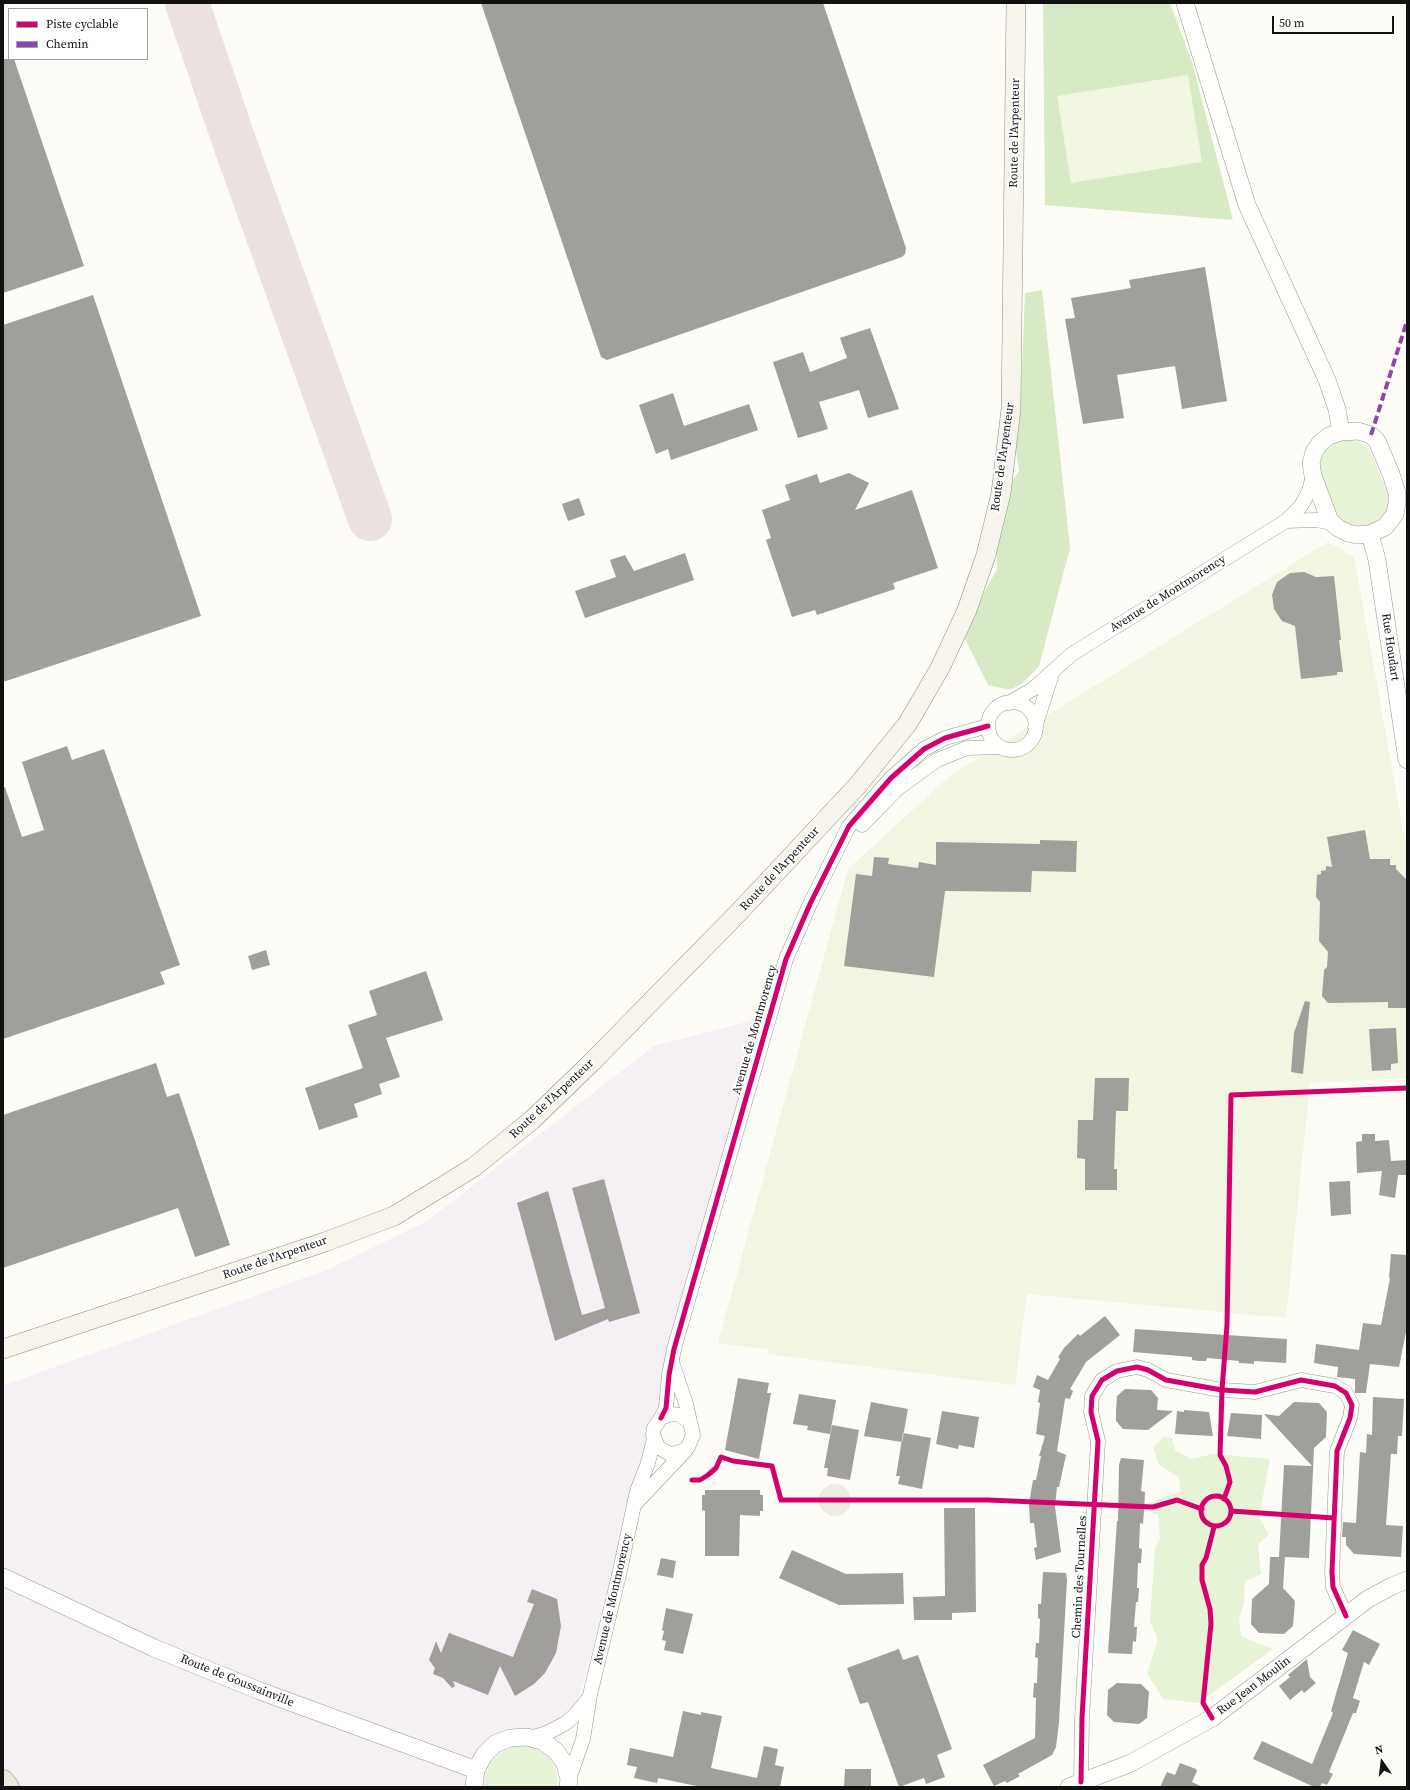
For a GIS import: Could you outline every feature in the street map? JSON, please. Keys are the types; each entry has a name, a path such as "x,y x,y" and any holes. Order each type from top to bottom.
{"main road":[{"name":"Route de l'Arpenteur","path":"3,1349 325,1242 394,1216 474,1167 532,1120 592,1062 740,911 858,785 908,723 940,668 967,610 986,555 1001,493 1012,393 1016,3"},
{"path":"3,1781 8,1787"}],"street":[{"path":"1185,3 1247,205 1327,380 1337,409 1341,432"},
{"path":"1358,431 1371,436 1377,441 1391,474 1402,494 1395,514 1385,527 1370,534 1348,533 1332,523 1325,509 1313,476 1311,464 1314,452 1320,443 1329,436 1341,432 1358,431"},
{"name":"Avenue de Montmorency","path":"1009,703 1033,689 1072,654 1286,521 1301,506 1309,491 1313,476"},
{"name":"Avenue de Montmorency","path":"1286,521 1316,520 1332,523"},
{"name":"Rue Houdart","path":"1370,534 1377,560 1407,760"},
{"name":"Avenue de Montmorency","path":"1035,727 1044,694 1053,670"},
{"path":"1009,703 1019,704 1026,707 1033,716 1035,732 1029,742 1022,748 1008,750 1000,747 992,740 988,726 989,718 994,711 1001,705 1009,703"},
{"name":"Avenue de Montmorency","path":"661,1418 666,1408 669,1375 674,1349 786,959 810,904 849,826 892,778 924,749 935,743 945,738 988,726"},
{"name":"Avenue de Montmorency","path":"810,904 858,829 897,789 937,760 959,751 967,748 1000,747"},
{"name":"Avenue de Montmorency","path":"672,1363 686,1404 690,1422"},
{"name":"Chemin des Tournelles","path":"1075,1784 1082,1718 1098,1441 1091,1412 1092,1396 1102,1380 1117,1371 1137,1367 1148,1370 1166,1380 1222,1390 1255,1392 1301,1380 1335,1386 1346,1393 1352,1405 1350,1418 1337,1451 1332,1572 1333,1587 1346,1616"},
{"path":"672,1414 679,1415 690,1422 693,1435 692,1442 686,1449 677,1454 670,1454 658,1447 654,1439 654,1428 661,1418 672,1414"},
{"name":"Avenue de Montmorency","path":"569,1783 582,1739 590,1695 636,1503 637,1491 648,1463 654,1439"},
{"name":"Avenue de Montmorency","path":"636,1503 686,1449"},
{"name":"Route de Goussainville","path":"3,1577 154,1648 260,1691 476,1770"},
{"name":"Rue Jean Moulin","path":"1075,1784 1131,1763 1212,1718 1368,1599 1407,1580"},
{"name":"Avenue de Montmorency","path":"530,1738 547,1733 566,1723 575,1715 590,1695"},
{"path":"474,1787 476,1770 484,1755 496,1744 510,1738 530,1738 542,1741 556,1750 565,1764 569,1783"}],"shaded area":[{"path":"765,1017 583,1685 540,1787 3,1787 3,1384 10,1383 327,1270 427,1221 654,1046"},
{"path":"832,1484 838,1484 848,1491 851,1500 850,1506 844,1513 838,1516 832,1516 822,1509 819,1503 819,1497 826,1487"}],"green space":[{"path":"1043,3 1170,3 1192,62 1233,220 1045,205"},
{"path":"1188,75 1202,162 1071,183 1057,96"},
{"path":"1042,290 1070,548 1039,666 1023,683 1010,690 988,685 962,633 997,569 996,535 1002,496 1019,471 1015,444 1014,416 1021,392 1025,293"},
{"path":"1354,440 1361,443 1371,452 1388,495 1388,511 1384,518 1365,528 1350,526 1337,518 1319,469 1321,458 1327,449 1339,441"},
{"path":"1328,542 1354,557 1407,852 1407,1078 1310,1083 1286,1318 1027,1294 1015,1385 768,1354 769,1350 718,1343 848,869 952,774"},
{"path":"1164,1437 1172,1438 1175,1450 1191,1459 1213,1454 1270,1459 1259,1518 1269,1534 1258,1545 1261,1574 1245,1581 1244,1603 1239,1618 1241,1636 1273,1649 1198,1703 1163,1699 1147,1673 1158,1640 1150,1621 1155,1547 1160,1539 1158,1515 1150,1512 1150,1503 1180,1491 1179,1477 1159,1465 1153,1447"},
{"path":"522,1746 534,1748 544,1754 552,1762 557,1772 558,1787 486,1787 486,1775 491,1763 500,1754 511,1748"}],"building":[{"path":"481,3 823,3 906,248 905,254 902,257 607,360 601,357"},
{"path":"3,59 8,59 14,60 84,266 3,293"},
{"path":"1205,267 1227,401 1182,409 1175,366 1117,375 1124,418 1083,424 1065,319 1075,318 1071,298 1131,288 1129,280"},
{"path":"93,295 201,616 3,682 3,325"},
{"path":"870,328 899,409 868,418 859,390 819,402 828,429 798,438 773,362 803,352 810,372 847,358 840,338"},
{"path":"673,393 684,426 749,404 758,430 671,460 668,449 656,454 639,405"},
{"path":"849,473 869,483 855,510 912,490 938,568 893,583 895,589 817,615 815,610 792,617 766,540 771,538 762,510 790,500 785,485 817,474 820,483"},
{"path":"579,498 585,515 568,521 562,504"},
{"path":"685,553 694,580 585,618 575,591 616,577 610,560 625,555 634,571"},
{"path":"1304,572 1316,577 1334,576 1343,672 1337,672 1337,675 1301,679 1295,626 1282,621 1274,609 1272,595 1277,582 1290,573"},
{"path":"67,746 72,760 104,749 180,965 160,972 165,984 3,1039 3,788 5,787 22,837 44,830 22,762"},
{"path":"1365,830 1370,859 1390,859 1390,865 1396,865 1396,869 1407,880 1407,1008 1388,1008 1388,1002 1328,1003 1322,996 1324,970 1327,967 1328,952 1319,941 1320,902 1316,897 1317,875 1321,874 1321,871 1326,870 1326,866 1332,867 1327,837"},
{"path":"1040,840 1077,841 1076,872 1032,871 1031,892 945,891 934,977 844,966 856,874 872,876 874,857 889,858 888,864 918,868 919,862 936,865 936,842 1040,844"},
{"path":"266,950 270,965 252,970 248,956"},
{"path":"426,971 443,1020 386,1038 400,1077 379,1084 382,1094 354,1104 358,1117 319,1130 305,1088 363,1068 348,1025 377,1015 369,991"},
{"path":"1305,1001 1310,1002 1303,1074 1291,1072 1294,1033"},
{"path":"1396,1028 1398,1063 1391,1064 1391,1070 1372,1071 1369,1029"},
{"path":"156,1063 167,1097 179,1093 230,1245 195,1257 178,1208 3,1268 3,1115"},
{"path":"1095,1078 1129,1078 1128,1111 1116,1111 1114,1169 1117,1169 1117,1190 1085,1190 1085,1159 1077,1158 1078,1120 1093,1120"},
{"path":"1362,1134 1375,1134 1375,1141 1389,1140 1391,1161 1407,1160 1407,1175 1398,1175 1395,1198 1379,1195 1382,1171 1357,1173 1356,1142 1362,1141"},
{"path":"604,1179 640,1313 609,1322 608,1319 555,1341 517,1203 548,1191 582,1315 605,1308 572,1188"},
{"path":"1350,1181 1351,1214 1331,1216 1329,1182"},
{"path":"1391,1254 1407,1255 1407,1327 1399,1367 1370,1364 1366,1393 1355,1393 1355,1379 1337,1377 1338,1367 1314,1363 1316,1344 1359,1350 1363,1323 1381,1325 1390,1278"},
{"path":"1105,1316 1120,1335 1086,1362 1070,1389 1073,1391 1070,1399 1065,1399 1057,1451 1066,1455 1059,1487 1057,1487 1055,1507 1061,1552 1036,1560 1034,1548 1037,1547 1034,1523 1030,1523 1029,1503 1033,1480 1036,1480 1041,1456 1039,1456 1045,1436 1036,1434 1040,1390 1033,1387 1037,1375 1048,1380 1060,1359 1058,1357 1064,1348 1078,1334 1080,1336"},
{"path":"1135,1329 1287,1339 1286,1363 1254,1361 1254,1364 1207,1358 1206,1361 1199,1361 1192,1360 1192,1357 1133,1352"},
{"path":"738,1378 769,1383 767,1393 771,1393 759,1459 725,1450"},
{"path":"1125,1389 1151,1390 1158,1398 1157,1410 1173,1411 1148,1430 1123,1429 1116,1421 1116,1411 1117,1396"},
{"path":"799,1394 836,1400 830,1434 807,1430 808,1426 793,1424"},
{"path":"1373,1397 1404,1399 1402,1436 1398,1436 1397,1454 1391,1454 1386,1525 1403,1526 1401,1557 1354,1554 1346,1545 1346,1537 1342,1537 1343,1522 1356,1523 1360,1452 1366,1453 1367,1434 1372,1435"},
{"path":"871,1402 908,1409 902,1442 864,1436"},
{"path":"1294,1402 1319,1403 1327,1412 1326,1437 1314,1448 1309,1558 1285,1557 1283,1588 1295,1601 1293,1626 1284,1634 1259,1633 1251,1624 1252,1599 1269,1584 1270,1557 1279,1557 1284,1465 1312,1466 1264,1414 1279,1416"},
{"path":"1184,1410 1209,1412 1213,1436 1175,1434 1177,1411 1184,1412"},
{"path":"942,1411 979,1417 974,1448 959,1445 958,1449 936,1444"},
{"path":"1231,1413 1262,1415 1261,1439 1227,1436"},
{"path":"832,1425 859,1430 850,1480 827,1476 828,1468 824,1468"},
{"path":"903,1433 931,1438 922,1489 898,1484 900,1476 896,1476"},
{"path":"1121,1458 1144,1460 1141,1491 1145,1492 1144,1511 1143,1524 1140,1523 1139,1548 1142,1549 1141,1563 1138,1563 1137,1588 1139,1588 1134,1627 1137,1627 1136,1642 1133,1641 1132,1654 1108,1653 1118,1521 1119,1465"},
{"path":"705,1490 760,1490 760,1495 763,1495 763,1511 760,1511 760,1516 740,1515 739,1556 705,1556 705,1511 702,1510 702,1495 705,1495"},
{"path":"944,1508 975,1508 976,1612 952,1613 952,1620 914,1620 913,1597 945,1596"},
{"path":"792,1550 846,1574 903,1573 904,1604 839,1605 779,1578"},
{"path":"661,1558 676,1561 673,1578 657,1575"},
{"path":"1043,1572 1066,1573 1067,1580 1059,1722 1056,1747 1052,1755 1018,1774 1020,1776 1007,1783 1005,1781 994,1786 983,1765 1035,1738 1036,1698 1033,1697 1034,1683 1037,1683 1038,1658 1035,1657 1036,1643 1039,1643 1040,1619 1038,1618 1038,1604 1041,1604"},
{"path":"532,1589 557,1599 561,1626 556,1653 545,1673 534,1684 515,1696 500,1666 488,1695 453,1681 455,1686 452,1688 443,1678 433,1674 435,1668 429,1660 436,1641 441,1653 449,1633 513,1657 534,1604 527,1602"},
{"path":"666,1608 693,1614 683,1654 664,1650 666,1641 662,1640 664,1631 662,1630"},
{"path":"1353,1630 1380,1644 1369,1665 1364,1662 1353,1698 1360,1701 1356,1713 1353,1713 1329,1772 1333,1774 1327,1785 1322,1783 1320,1787 1314,1787 1253,1759 1262,1741 1312,1764 1333,1713 1331,1711 1348,1653 1342,1650"},
{"path":"899,1649 903,1660 918,1655 952,1749 937,1755 945,1777 926,1784 924,1778 899,1787 868,1702 860,1704 847,1668"},
{"path":"1307,1659 1310,1677 1316,1683 1304,1693 1302,1690 1290,1700 1279,1686 1290,1677 1288,1675"},
{"path":"1117,1683 1141,1684 1149,1692 1147,1718 1139,1724 1114,1722 1107,1715 1108,1690"},
{"path":"683,1711 701,1715 701,1712 722,1716 711,1768 757,1778 764,1746 778,1749 775,1765 784,1767 780,1787 701,1787 658,1778 657,1783 634,1778 637,1767 627,1765 630,1748 673,1757"},
{"path":"1180,1763 1196,1769 1197,1771 1192,1782 1203,1787 1160,1787 1167,1772 1175,1775"},
{"path":"845,1769 871,1769 871,1787 844,1787"}],"taxiway":[{"path":"187,3 235,144 370,519"}],"marked path":[{"path":"1371,435 1407,321"}],"cycle path":[{"path":"661,1418 666,1408 669,1375 674,1349 786,959 810,904 849,826 891,778 924,749 945,738 988,726"},
{"path":"1224,1499 1230,1482 1226,1466 1220,1455 1222,1390 1227,1325 1231,1095 1407,1088"},
{"path":"1081,1782 1082,1718 1098,1441 1091,1412 1092,1396 1102,1380 1117,1371 1137,1367 1148,1370 1166,1380 1222,1390 1255,1392 1301,1380 1335,1386 1346,1393 1352,1405 1350,1418 1337,1451 1332,1572 1333,1587 1346,1616"},
{"path":"692,1480 700,1480 708,1475 716,1468 721,1457 733,1461 772,1466 781,1500 988,1500 1153,1507 1177,1500 1202,1509"},
{"path":"1216,1496 1222,1497 1230,1505 1231,1511 1230,1517 1222,1525 1216,1526 1210,1525 1202,1517 1201,1511 1202,1505 1210,1497 1216,1496"},
{"path":"1231,1511 1334,1518"},
{"path":"1212,1718 1203,1703 1211,1624 1210,1609 1202,1580 1202,1565 1206,1558 1214,1527"}]}
